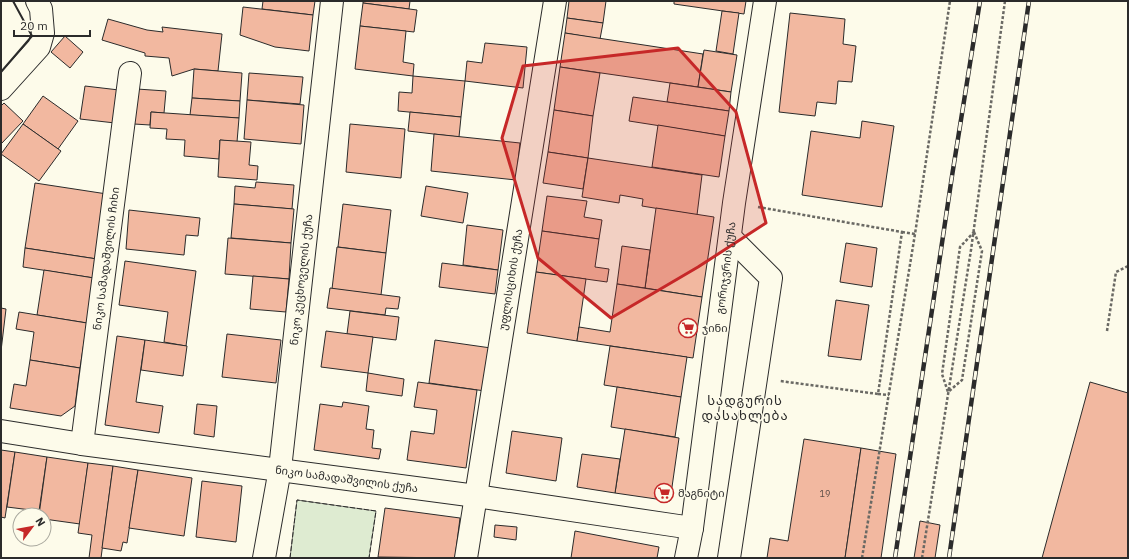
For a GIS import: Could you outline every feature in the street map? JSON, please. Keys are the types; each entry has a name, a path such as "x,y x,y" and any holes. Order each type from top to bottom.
{"street":[{"path":"1,89 39,47 43,33 41,9 37,1"},
{"name":"ნიკო კეცხოველის ქუჩა","path":"264,558 280,469 332,1"},
{"name":"უფლისციხის ქუჩა","path":"466,558 555,1"},
{"name":"გორიჯვრის ქუჩა","path":"686,558 692,528 734,203 765,1"},
{"name":"ნიკო სამადაშვილის ჩიხი","path":"82,444 130,73"},
{"path":"729,558 771,278 730,237"},
{"name":"ნიკო სამადაშვილის ქუჩა","path":"1,431 82,444 476,496 692,528"}],"path":[{"path":"862,558 915,234 950,1"},
{"path":"922,558 974,232 1005,1"},
{"path":"734,203 915,234"},
{"path":"878,394 902,232"},
{"path":"948,392 962,380 982,250 974,232"},
{"path":"948,392 942,374 960,247 974,232"},
{"path":"1108,331 1116,272 1128,266"},
{"path":"756,377 889,395"}],"highlighted area":[{"path":"678,48 736,112 766,223 698,267 611,318 538,258 502,138 523,66"}],"green space":[{"path":"297,500 376,511 369,558 290,558"}],"building":[{"path":"263,1 315,1 313,15 262,9"},
{"path":"363,1 410,1 409,9 363,3"},
{"path":"569,1 606,1 603,23 567,18"},
{"path":"674,1 746,1 744,14 674,4"},
{"path":"363,3 417,10 414,32 360,26"},
{"path":"243,7 313,15 309,51 275,47 240,35"},
{"path":"722,11 739,13 733,54 716,51"},
{"path":"790,13 845,19 843,44 856,46 852,82 838,81 836,104 817,102 815,116 779,112"},
{"path":"567,18 603,23 600,39 565,33"},
{"path":"108,19 147,30 163,32 162,27 222,34 218,71 194,69 172,76 169,58 145,56 145,53 102,40"},
{"path":"360,26 406,31 403,62 414,64 413,76 355,69"},
{"path":"565,33 703,54 698,87 560,67"},
{"path":"65,36 83,52 70,68 51,52"},
{"path":"485,43 527,47 523,88 465,81 467,61 482,63"},
{"path":"704,50 737,55 731,92 698,87"},
{"path":"560,67 600,73 593,116 554,110"},
{"path":"194,69 242,73 240,101 192,98"},
{"path":"249,73 303,77 300,104 247,100"},
{"path":"413,76 465,81 461,117 398,111 399,92 412,93"},
{"path":"670,83 731,92 729,111 667,102"},
{"path":"85,86 119,90 115,123 80,119"},
{"path":"137,89 166,91 164,113 151,112 150,125 134,124"},
{"path":"43,96 78,121 58,149 23,124"},
{"path":"633,97 729,111 725,136 629,121"},
{"path":"192,98 240,101 239,118 190,115"},
{"path":"247,100 304,105 301,144 244,139"},
{"path":"4,103 23,121 1,144 1,106"},
{"path":"554,110 593,116 588,158 548,152"},
{"path":"151,112 239,118 237,142 220,140 219,159 184,156 185,140 166,139 167,129 150,128"},
{"path":"410,112 461,117 459,137 408,131"},
{"path":"862,121 894,126 882,207 802,195 811,131 860,138"},
{"path":"23,124 61,151 39,181 1,154"},
{"path":"350,124 405,129 401,178 346,172"},
{"path":"658,125 725,136 719,177 652,167"},
{"path":"434,134 520,143 516,180 431,171"},
{"path":"220,140 251,142 249,165 258,166 257,180 218,177"},
{"path":"548,152 588,158 583,189 543,183"},
{"path":"588,158 702,175 697,215 642,206 643,199 620,195 619,203 582,197"},
{"path":"256,182 294,185 292,209 234,204 235,186 255,188"},
{"path":"35,183 107,194 97,259 25,248"},
{"path":"426,186 468,193 463,223 421,216"},
{"path":"547,196 587,201 584,217 602,220 599,239 542,231"},
{"path":"234,204 294,209 291,243 231,238"},
{"path":"343,204 391,210 386,253 338,247"},
{"path":"656,208 714,217 702,297 645,288"},
{"path":"129,210 200,218 198,236 186,235 184,255 126,249"},
{"path":"467,225 503,230 498,270 463,265"},
{"path":"542,231 599,239 595,267 609,269 607,282 536,272"},
{"path":"228,238 291,243 289,279 225,274"},
{"path":"846,243 877,248 872,287 840,282"},
{"path":"622,246 650,250 645,288 617,284"},
{"path":"337,247 386,253 381,295 332,289"},
{"path":"25,248 97,259 94,278 23,267"},
{"path":"125,261 196,271 186,346 164,342 168,312 119,305"},
{"path":"442,263 498,270 495,294 439,287"},
{"path":"44,270 94,278 87,323 37,315"},
{"path":"536,272 586,279 577,341 527,333"},
{"path":"253,276 289,279 286,312 250,309"},
{"path":"617,284 702,297 693,358 577,341 579,327 610,332"},
{"path":"330,288 400,297 398,309 386,308 385,315 327,308"},
{"path":"836,300 869,305 861,360 828,356"},
{"path":"1,308 6,309 1,351"},
{"path":"350,311 399,317 396,340 347,334"},
{"path":"19,312 87,323 80,368 30,360 34,332 16,329"},
{"path":"326,331 373,337 368,373 321,367"},
{"path":"227,334 281,340 276,383 222,377"},
{"path":"117,336 145,340 136,402 163,406 159,433 105,425"},
{"path":"145,340 187,346 183,376 141,370"},
{"path":"435,340 491,348 485,391 429,383"},
{"path":"610,346 687,357 681,397 604,385"},
{"path":"30,360 80,368 75,406 61,416 10,408 14,384 26,386"},
{"path":"368,373 404,379 402,396 366,391"},
{"path":"418,382 477,390 466,468 407,460 411,431 434,434 437,410 414,407"},
{"path":"1090,382 1128,393 1128,558 1042,558"},
{"path":"617,387 681,397 675,437 611,427"},
{"path":"343,402 369,406 366,429 374,430 372,448 381,449 379,459 314,450 320,404 342,407"},
{"path":"197,404 217,406 214,437 194,434"},
{"path":"625,429 679,438 670,501 615,493"},
{"path":"512,431 562,438 556,481 506,473"},
{"path":"804,439 861,448 845,558 767,558 770,538 788,541"},
{"path":"861,448 896,454 881,558 845,558"},
{"path":"1,450 15,452 5,518 1,517"},
{"path":"15,452 47,457 40,507 7,507"},
{"path":"582,454 620,459 615,493 577,487"},
{"path":"47,457 88,463 80,524 52,520 52,507 40,507"},
{"path":"88,463 113,466 101,558 89,558 92,535 78,533"},
{"path":"113,466 138,470 127,543 123,542 121,551 102,548"},
{"path":"138,470 192,478 184,536 129,528"},
{"path":"202,481 242,486 236,542 196,537"},
{"path":"385,508 460,518 455,558 378,557"},
{"path":"920,521 940,525 935,558 914,558"},
{"path":"495,525 517,527 516,540 494,537"},
{"path":"575,531 659,547 657,558 571,558"}],"railway":[{"path":"895,558 952,176 980,1"},
{"path":"949,558 1029,1"}],"fence":[{"path":"290,558 297,500 376,511 369,558"}],"wall":[{"path":"1,72 32,36 13,1"}],"place":[{"name":"ჯინი","path":"688,328"},
{"name":"მაგნიტი","path":"664,493"}],"district":[{"name":"სადგურის დასახლება","path":"745,408"}]}
